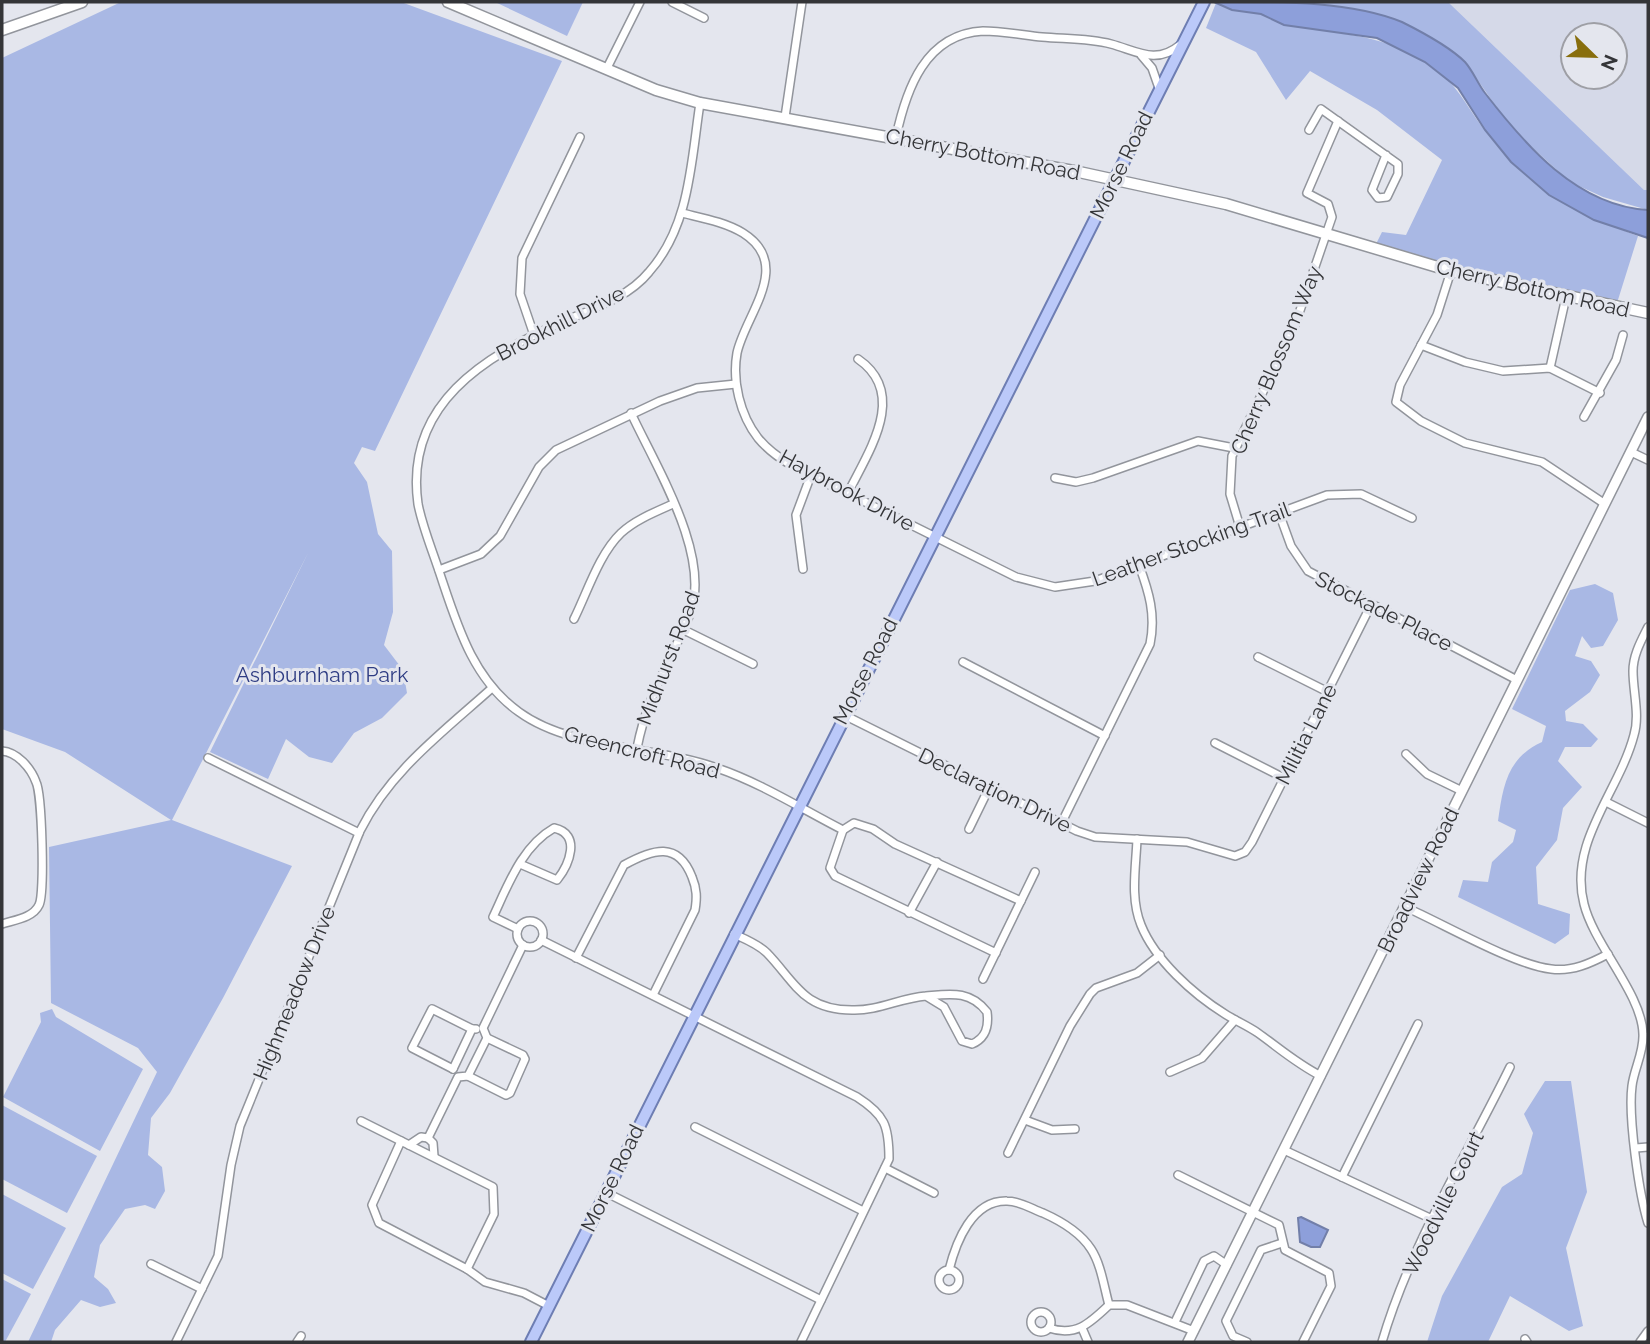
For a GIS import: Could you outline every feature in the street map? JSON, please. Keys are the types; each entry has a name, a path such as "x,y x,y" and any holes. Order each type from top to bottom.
{"main road":[{"path":"2,30 82,2"},
{"name":"Cherry Bottom Road","path":"448,2 656,90 700,103 896,137 1244,208 1451,271 1648,313"},
{"name":"Morse Road","path":"531,1342 843,714 1201,7"}],"street":[{"path":"607,68 640,2"},
{"path":"672,2 704,18"},
{"path":"785,117 802,2"},
{"path":"896,137 906,94 921,67 940,47 958,38 984,31 1081,39 1109,43 1140,55 1166,55 1181,45"},
{"path":"1140,55 1152,68 1159,88"},
{"name":"Brookhill Drive","path":"492,688 459,634 424,525 418,492 420,461 429,428 446,398 464,378 484,362 534,334 609,302 648,274 666,249 682,213 700,103"},
{"path":"1309,130 1321,109 1386,155 1398,164 1399,169 1387,197 1378,198 1372,190 1386,155"},
{"path":"1326,233 1331,211 1328,205 1307,193 1338,121"},
{"path":"534,334 520,294 522,258 580,137"},
{"name":"Haybrook Drive","path":"682,213 728,225 745,234 756,245 762,259 764,292 740,342 736,384 742,410 759,439 775,453 810,475 933,536"},
{"name":"Cherry Blossom Way","path":"1240,527 1230,495 1234,448 1295,325 1326,233"},
{"path":"1451,271 1437,314 1400,385 1396,402 1421,421 1465,443 1542,462 1605,504"},
{"path":"1550,368 1566,297"},
{"path":"1584,417 1600,393 1616,360 1623,335"},
{"path":"1421,345 1465,362 1503,371 1550,368 1600,393"},
{"path":"848,493 880,429 884,404 875,376 858,359"},
{"path":"439,570 481,554 497,540 507,528 539,467 556,450 631,413 697,388 736,384"},
{"name":"Midhurst Road","path":"631,413 689,539 697,579 692,607 648,701 637,748"},
{"name":"Broadview Road","path":"1188,1342 1648,417"},
{"path":"1055,478 1076,482 1093,478 1198,441 1234,448"},
{"path":"1631,452 1648,460"},
{"path":"803,569 796,515 810,475"},
{"name":"Leather Stocking Trail","path":"933,536 1016,577 1055,587 1095,581 1327,495 1361,494 1412,518"},
{"path":"574,620 608,550 620,534 641,519 673,504"},
{"name":"Stockade Place","path":"1279,513 1291,546 1308,571 1517,680"},
{"path":"1061,824 1147,651 1153,627 1150,596 1139,565"},
{"name":"Militia Lane","path":"1236,856 1245,852 1252,842 1371,605"},
{"path":"1648,627 1637,649 1633,670 1636,732 1626,762 1583,856 1580,877 1584,904 1646,1031 1631,1088 1642,1204 1648,1223"},
{"path":"682,629 753,664"},
{"path":"1258,657 1328,692"},
{"path":"963,662 1105,736"},
{"name":"Greencroft Road","path":"492,688 520,713 561,733 718,768 843,830"},
{"name":"Highmeadow Drive","path":"176,1342 219,1256 231,1165 240,1126 359,833 381,794 395,776 492,688"},
{"name":"Declaration Drive","path":"843,714 1061,824 1095,836 1187,842 1236,856"},
{"path":"1215,743 1284,778"},
{"path":"2,751 10,752 20,759 36,779 41,804 42,872 38,907 31,914 2,924"},
{"path":"1406,754 1427,774 1462,792"},
{"path":"208,758 359,833"},
{"path":"969,829 989,788"},
{"path":"1606,802 1648,823"},
{"path":"996,953 909,913 831,872 831,863 843,830 854,823 873,829 895,844 1021,901"},
{"path":"518,929 493,917 520,864 532,843 554,828 561,831 570,842 572,853 557,880 520,864"},
{"path":"1137,839 1136,903 1140,922 1160,955 1205,999 1261,1035 1291,1059 1321,1076"},
{"path":"576,958 624,865 660,851 674,853 686,861 697,897 695,910 653,995"},
{"path":"909,913 937,862"},
{"path":"983,979 1035,872"},
{"path":"1405,907 1523,961 1550,969 1573,968 1608,954"},
{"path":"527,921 535,922 541,928 541,940 535,946 523,945 518,939 518,929 527,921"},
{"path":"734,934 761,948 794,988 817,1003 846,1010 860,1010 926,996 957,993 977,1002 987,1012 988,1026 983,1038 972,1044 962,1041 944,1007 926,996"},
{"path":"541,940 857,1097 876,1110 889,1131 889,1158 800,1342"},
{"path":"458,1077 468,1076 506,1095 510,1093 525,1059 523,1055 487,1038 483,1028 523,945"},
{"path":"1008,1153 1070,1026 1090,994 1096,988 1137,973 1160,955"},
{"path":"458,1077 453,1069 412,1048 432,1009 472,1029 483,1028"},
{"path":"1170,1072 1202,1058 1236,1020"},
{"path":"1342,1177 1418,1024"},
{"path":"453,1069 472,1029"},
{"path":"468,1076 487,1038"},
{"name":"Woodville Court","path":"1382,1342 1392,1307 1510,1067"},
{"path":"428,1138 458,1077"},
{"path":"1025,1120 1052,1130 1074,1129"},
{"path":"361,1121 493,1187 494,1214 467,1269"},
{"path":"695,1127 863,1211"},
{"path":"434,1156 433,1143 428,1138 405,1143 376,1192 372,1205 374,1216 385,1227 467,1269 485,1282 524,1293 549,1306"},
{"path":"1636,1148 1648,1147"},
{"path":"1283,1150 1434,1220"},
{"path":"885,1168 933,1193"},
{"path":"1178,1175 1279,1225 1282,1243 1290,1254 1322,1268 1332,1278 1331,1286 1303,1342"},
{"path":"605,1192 821,1300"},
{"path":"949,1270 957,1244 971,1220 989,1205 1013,1202 1052,1217 1084,1240 1096,1260 1108,1305"},
{"path":"1247,1342 1233,1336 1226,1327 1226,1321 1261,1250 1282,1243"},
{"path":"1175,1322 1204,1261 1214,1256 1227,1265"},
{"path":"152,1264 202,1289"},
{"path":"1049,1328 1062,1332 1082,1328 1108,1305 1127,1305 1194,1331"},
{"path":"1082,1328 1088,1342"},
{"path":"1640,1342 1648,1331"}],"shaded area":[{"path":"1214,2 1334,6 1381,15 1418,30 1465,62 1482,89 1517,133 1555,170 1598,197 1622,206 1648,210 1648,238 1594,220 1549,195 1511,162 1485,130 1458,88 1425,62 1377,38 1284,25 1261,14 1232,10"},
{"path":"1448,2 1648,2 1648,190 1644,190"},
{"path":"1298,1218 1328,1230 1320,1247 1311,1247 1300,1242"}],"green space":[{"name":"Ashburnham Park","path":"121,2 401,2 562,61 375,451 362,447 354,463 367,482 378,534 392,551 393,612 384,645 403,670 407,693 382,718 354,733 332,763 309,757 286,739 268,779 210,752 308,553 172,820 292,866 170,1093 151,1118 148,1155 162,1167 165,1191 155,1209 145,1205 125,1209 100,1245 94,1277 108,1289 116,1303 100,1307 81,1300 55,1330 51,1342 28,1342 157,1072 138,1048 51,1003 49,847 171,820 65,752 2,729 2,58"},
{"path":"495,2 583,2 567,36"},
{"path":"1298,2 1448,2 1644,190 1648,190 1648,210 1603,197 1570,182 1511,128 1465,62"},
{"path":"1216,3 1262,14 1287,25 1373,40 1406,52 1436,69 1453,85 1503,152 1537,184 1573,207 1638,236 1617,303 1484,274 1376,244 1382,232 1406,235 1442,160 1377,110 1310,71 1286,100 1256,52 1206,28"},
{"path":"1595,584 1613,593 1618,620 1603,646 1591,648 1582,636 1575,656 1591,661 1600,675 1590,692 1565,711 1566,721 1583,724 1598,739 1591,747 1565,747 1558,761 1582,787 1563,808 1557,840 1536,867 1538,904 1570,914 1569,934 1555,944 1458,897 1463,880 1488,882 1492,862 1513,842 1516,830 1498,821 1505,785 1521,756 1542,742 1546,726 1512,709 1570,590"},
{"path":"52,1009 56,1017 143,1069 100,1151 3,1097 41,1022 40,1013"},
{"path":"1545,1081 1571,1081 1587,1192 1566,1248 1583,1326 1569,1331 1510,1296 1488,1342 1427,1342 1442,1296 1502,1187 1522,1174 1533,1133 1524,1114"},
{"path":"2,1105 97,1156 67,1213 2,1179"},
{"path":"2,1194 66,1228 33,1289 2,1273"},
{"path":"2,1279 31,1294 5,1342 2,1342"}]}
